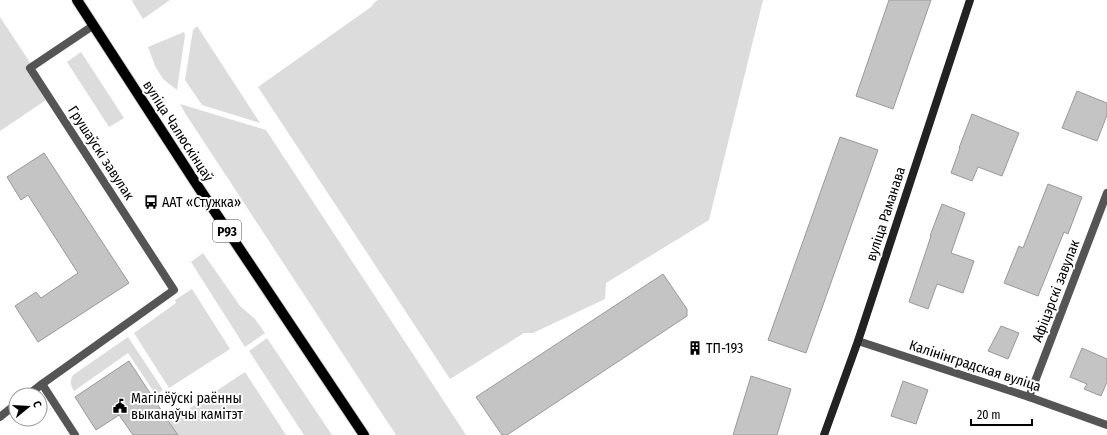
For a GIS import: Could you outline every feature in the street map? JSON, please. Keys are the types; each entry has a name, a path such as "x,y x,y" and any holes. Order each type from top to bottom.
{"main road":[{"name":"вуліца Чалюскінцаў","path":"77,0 195,182 364,435"},
{"name":"вуліца Раманава","path":"824,435 858,341 970,0"}],"street":[{"name":"Грушаўскі завулак","path":"42,384 174,290 30,68 94,26"},
{"name":"Афіцэрскі завулак","path":"1029,397 1107,193"},
{"name":"Калінінградская вуліца","path":"858,341 1029,397 1107,425"},
{"path":"38,387 42,384 75,435"},
{"path":"0,417 8,410"}],"shaded area":[{"path":"170,0 143,19 132,1"},
{"path":"378,0 763,0 709,220 606,283 605,299 533,333 524,333 450,379 258,87 371,7"},
{"path":"0,17 52,96 0,131"},
{"path":"197,26 260,123 202,105 185,80 193,30"},
{"path":"184,32 185,35 177,90 163,79 155,66 148,47"},
{"path":"81,52 124,118 109,127 67,62"},
{"path":"180,104 266,130 466,435 396,435"},
{"path":"203,253 240,306 255,319 265,333 245,347 191,262"},
{"path":"192,289 230,349 169,388 134,333 176,303 175,300"},
{"path":"128,337 163,390 156,395 128,353 74,391 71,383 73,375"},
{"path":"267,338 332,435 304,435 249,351"},
{"path":"245,372 286,435 178,435 169,422"}],"building":[{"path":"889,0 931,0 893,109 856,96"},
{"path":"1077,91 1107,103 1107,115 1097,141 1062,128"},
{"path":"972,114 1019,133 1002,176 978,167 972,181 951,173"},
{"path":"840,137 878,150 806,353 768,340"},
{"path":"44,153 129,283 38,342 15,306 36,292 41,298 78,273 28,195 21,200 7,177"},
{"path":"1048,184 1082,197 1068,234 1064,232 1038,296 1004,283 1019,246 1023,248"},
{"path":"942,204 965,213 951,253 974,261 963,293 937,284 928,309 909,302"},
{"path":"663,274 687,309 687,316 507,435 502,435 476,397"},
{"path":"1001,326 1019,333 1008,359 988,351"},
{"path":"1082,348 1107,359 1107,382 1101,396 1084,389 1087,384 1070,377"},
{"name":"Магілёўскі раённы выканаўчы камітэт","path":"129,361 178,435 133,435 119,415 96,430 75,397"},
{"path":"751,376 791,389 777,435 733,435"},
{"path":"903,381 928,390 916,424 891,416"}],"place":[{"name":"ААТ «Стужка»","path":"151,202"},
{"name":"ТП-193","path":"695,348"},
{"name":"Магілёўскі раённы выканаўчы камітэт","path":"120,406"}]}
